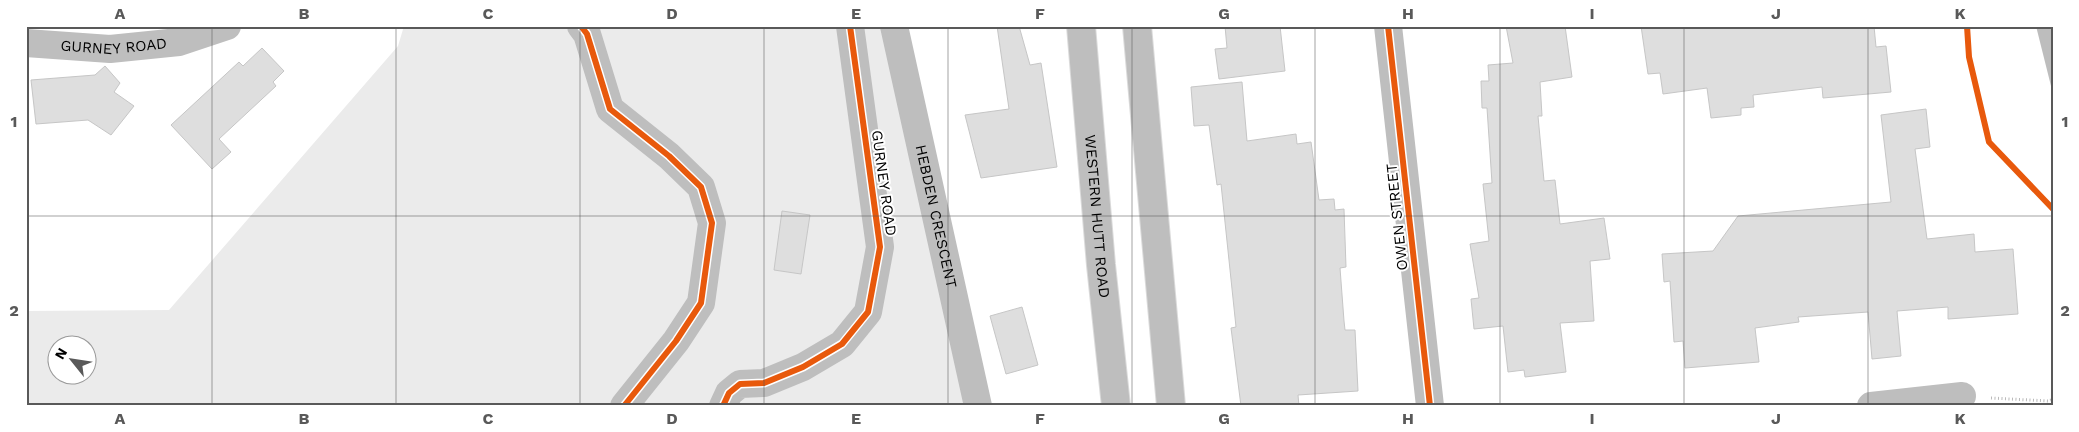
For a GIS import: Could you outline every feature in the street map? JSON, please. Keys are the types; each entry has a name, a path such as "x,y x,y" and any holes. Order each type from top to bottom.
{"main road":[{"name":"GURNEY ROAD","path":"26,43 110,49 179,42 227,26"},
{"path":"582,26 610,109 669,156 701,187 712,223 701,303 676,341 624,406"},
{"name":"GURNEY ROAD","path":"723,406 729,393 740,384 764,383 803,367 842,344 868,312 880,247 850,26"},
{"name":"HEBDEN CRESCENT","path":"894,26 978,406"},
{"name":"WESTERN HUTT ROAD","path":"1081,26 1101,265 1116,406"},
{"path":"1137,26 1171,406"},
{"name":"OWEN STREET","path":"1388,26 1430,406"},
{"path":"1871,406 1962,396"}],"path":[{"path":"1962,396 2013,400 2049,401 2053,399"}],"shaded area":[{"path":"404,26 886,26 971,406 26,406 26,311 169,310 398,46"},
{"path":"2036,26 2053,26 2053,94"}],"building":[{"path":"997,26 1019,26 1030,65 1041,63 1057,167 981,178 965,115 1009,109"},
{"path":"1225,26 1280,26 1285,71 1219,79 1215,49 1227,48"},
{"path":"1506,26 1565,26 1572,77 1540,82 1542,116 1538,116 1544,181 1555,180 1560,224 1604,218 1610,259 1590,261 1594,321 1560,323 1566,372 1525,377 1524,370 1508,372 1503,326 1474,329 1471,299 1479,298 1470,244 1489,241 1483,184 1492,183 1487,108 1482,108 1481,81 1489,81 1488,65 1513,63"},
{"path":"1641,26 1874,26 1876,47 1886,46 1891,92 1823,98 1822,87 1753,95 1754,107 1741,108 1741,115 1711,118 1707,88 1663,94 1660,73 1648,74"},
{"path":"262,48 284,71 273,82 276,86 219,139 231,152 212,169 171,125 239,62 243,66"},
{"path":"105,66 120,83 114,92 134,106 111,135 88,120 36,124 31,80 95,75"},
{"path":"1242,82 1247,141 1296,134 1297,144 1311,142 1319,200 1334,199 1335,210 1344,209 1346,267 1340,268 1344,321 1345,330 1355,330 1358,391 1298,395 1299,406 1241,406 1231,328 1236,327 1221,184 1217,185 1209,125 1194,126 1191,87"},
{"path":"1926,109 1930,147 1915,149 1927,239 1974,234 1975,252 2013,249 2018,314 1948,319 1948,307 1897,311 1901,356 1872,359 1868,312 1798,317 1799,322 1755,328 1759,362 1685,368 1683,341 1674,342 1670,281 1664,282 1662,254 1713,251 1738,216 1891,202 1881,115"},
{"path":"782,211 810,215 801,274 774,270"},
{"path":"1022,307 1038,365 1006,374 990,316"}],"cycle path":[{"path":"581,26 587,34 610,109 669,156 701,187 712,223 701,303 676,341 624,406"},
{"path":"723,406 729,393 740,384 764,383 803,367 842,344 868,312 880,247 850,26"},
{"path":"1388,26 1430,406"},
{"path":"1967,26 1969,57 1989,142 2053,209"}]}
